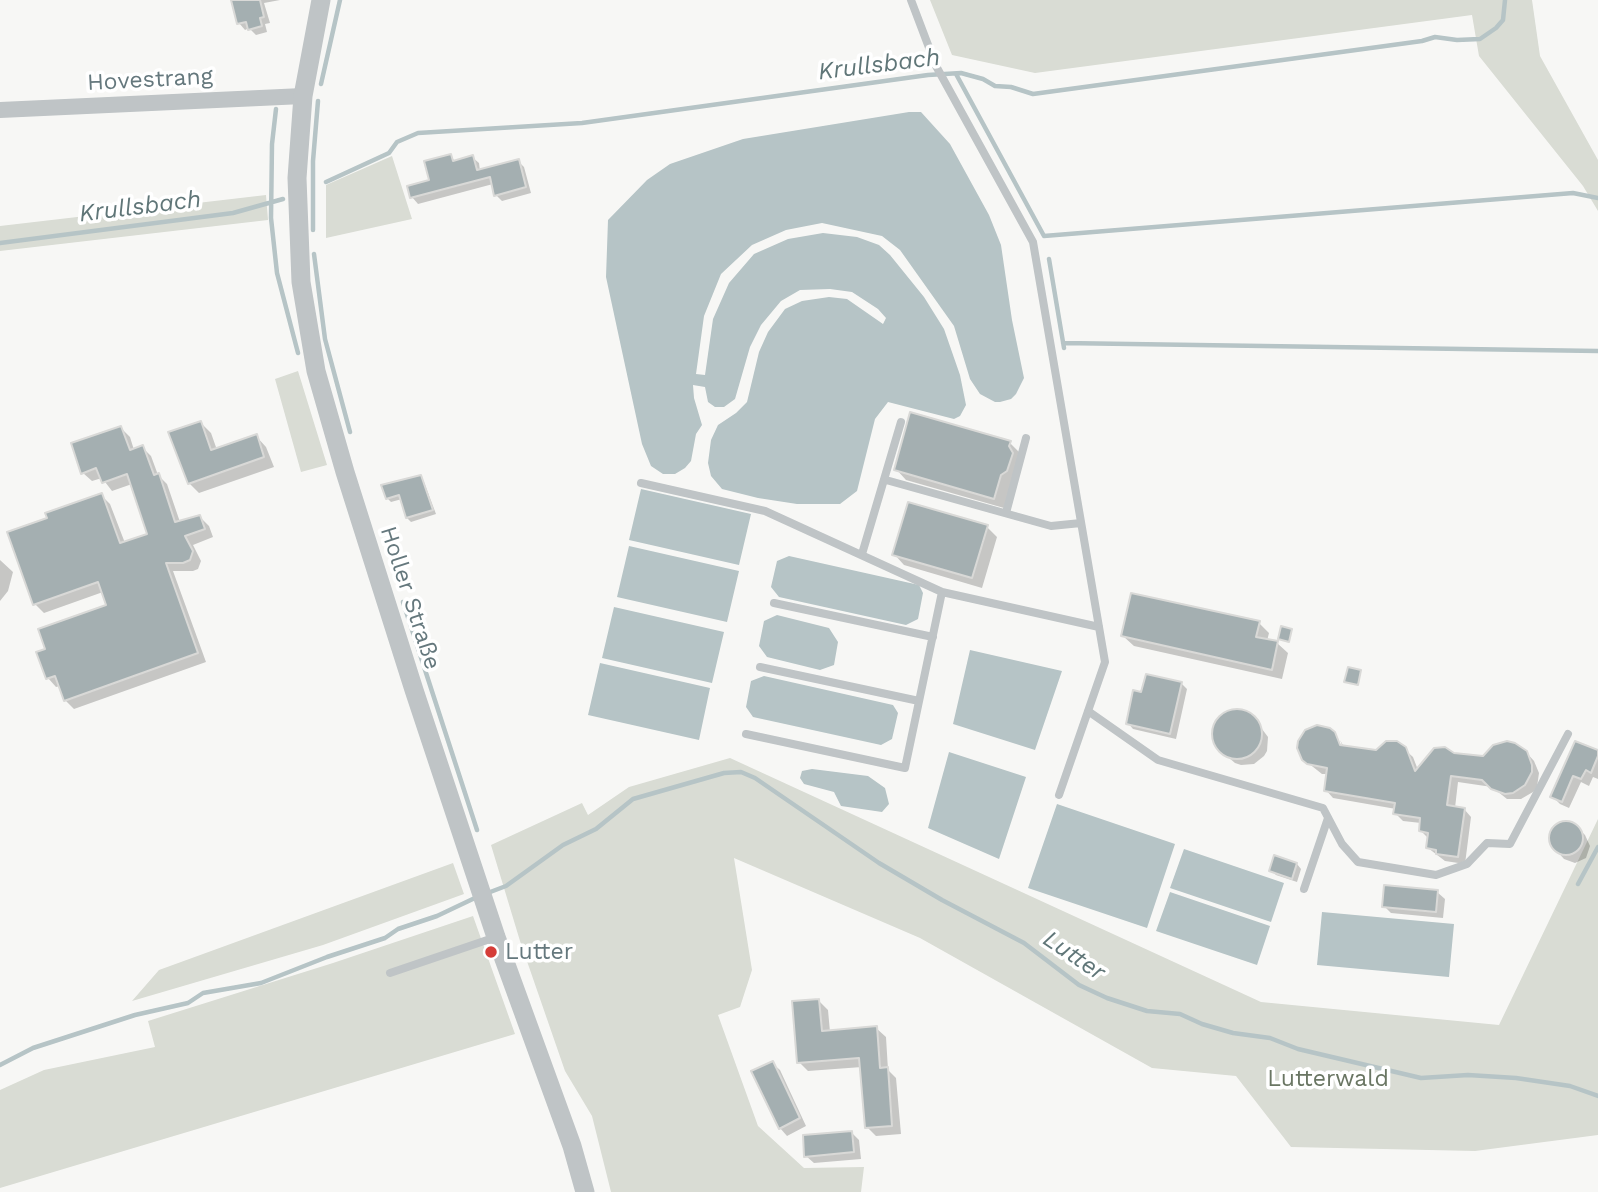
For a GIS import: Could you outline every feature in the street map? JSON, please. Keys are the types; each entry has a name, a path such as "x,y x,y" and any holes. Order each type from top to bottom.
{"street":[{"name":"Holler Straße","path":"321,0 303,96 298,141 298,244 304,311 316,371 353,497 486,911 572,1146 585,1192"},
{"name":"Hovestrang","path":"0,110 303,96"}],"lane":[{"path":"911,0 943,80 1033,242 1105,662 1059,795"},
{"path":"862,554 901,422"},
{"path":"1006,513 1026,438"},
{"path":"886,480 1051,526 1081,523"},
{"path":"641,483 765,511 942,592 1099,628"},
{"path":"746,734 905,768 942,592"},
{"path":"774,603 933,637"},
{"path":"760,667 919,701"},
{"path":"1088,711 1158,760 1323,808 1342,844 1358,862 1436,875 1467,864 1487,843 1510,844 1569,734"},
{"path":"1304,889 1328,818"},
{"path":"390,973 496,937"}],"green space":[{"path":"930,0 1532,0 1540,56 1598,160 1598,211 1583,186 1479,56 1472,15 1035,73 952,55"},
{"path":"392,156 412,219 326,238 326,185"},
{"path":"266,195 268,220 0,251 0,226"},
{"path":"298,371 327,465 301,472 275,379"},
{"name":"Lutterwald","path":"730,758 1261,1002 1499,1025 1598,819 1598,1135 1475,1151 1291,1147 1236,1076 1152,1068 920,938 734,858 752,970 740,1007 718,1015 758,1126 804,1168 864,1167 861,1192 611,1192 592,1116 565,1071 520,941 491,845 582,803 588,815 629,787"},
{"path":"453,863 464,894 323,945 132,1001 159,970"},
{"path":"473,916 515,1034 0,1188 0,1090 44,1070 155,1047 148,1021"}],"shaded area":[{"path":"921,112 950,144 989,215 1001,245 1024,378 1016,394 1011,399 995,402 980,394 970,379 954,326 900,250 882,236 822,223 786,230 752,245 721,274 704,316 696,374 705,375 713,319 729,283 754,254 788,239 823,233 857,237 879,245 890,255 924,297 944,329 960,375 966,405 960,416 954,419 888,402 875,419 857,491 840,504 797,504 722,489 711,476 708,463 711,440 718,425 747,402 759,352 768,332 785,309 802,301 829,297 847,299 883,324 886,318 878,309 852,292 830,289 800,290 781,301 761,325 750,347 735,399 724,407 715,407 708,402 705,387 693,385 702,425 696,434 691,461 675,474 663,474 651,466 642,444 606,277 608,220 647,180 670,164 743,139"},
{"path":"641,489 751,514 739,565 629,540"},
{"path":"629,546 739,571 727,622 617,597"},
{"path":"789,556 919,585 923,593 918,619 906,625 779,597 771,587 777,561"},
{"path":"614,607 724,632 712,683 602,658"},
{"path":"777,615 829,628 838,642 834,665 820,670 767,657 759,646 764,621"},
{"path":"970,650 1062,671 1035,750 953,724"},
{"path":"600,663 710,688 699,740 588,715"},
{"path":"764,676 893,705 898,713 892,739 881,745 753,717 746,707 751,681"},
{"path":"949,752 1026,777 999,859 928,828"},
{"path":"812,769 868,776 885,788 889,804 882,812 841,806 834,792 804,784 800,778 802,771"},
{"path":"1057,804 1175,844 1147,928 1028,888"},
{"path":"1184,849 1284,883 1271,922 1170,888"},
{"path":"1170,892 1270,926 1257,965 1156,931"},
{"path":"1322,912 1454,924 1449,977 1317,965"}],"building":[{"path":"231,0 260,0 264,17 260,18 262,26 248,30 246,22 237,24"},
{"path":"451,154 453,161 473,155 477,170 519,159 526,187 494,196 490,177 410,198 407,186 429,180 424,161"},
{"path":"910,412 1011,441 1009,446 1013,453 1007,471 1001,475 994,499 894,470"},
{"path":"201,421 211,450 257,434 264,457 188,484 168,432"},
{"path":"121,426 130,450 143,445 154,475 159,473 175,522 200,515 205,529 185,536 193,551 190,560 183,563 166,563 198,653 64,701 55,676 46,679 36,652 45,649 38,629 106,605 98,582 33,605 7,532 47,518 45,513 102,493 120,543 147,534 127,474 102,483 96,468 81,474 71,443"},
{"path":"421,475 433,510 406,518 399,495 386,499 381,485"},
{"path":"908,502 988,525 972,578 892,555"},
{"path":"1131,593 1260,621 1256,637 1278,641 1272,670 1121,636"},
{"path":"1281,626 1292,629 1289,642 1278,639"},
{"path":"1348,667 1361,670 1358,685 1344,682"},
{"path":"1146,674 1182,682 1170,734 1126,724 1133,690 1141,692"},
{"path":"1237,709 1255,716 1262,734 1255,752 1237,759 1219,752 1212,734 1219,716"},
{"path":"1317,725 1335,732 1340,745 1376,750 1386,741 1397,741 1406,747 1415,771 1434,748 1445,747 1454,753 1483,756 1493,745 1507,741 1527,751 1532,772 1525,785 1513,793 1505,794 1491,789 1482,780 1451,776 1447,805 1465,808 1458,857 1436,854 1436,850 1426,848 1428,833 1419,831 1420,818 1393,814 1395,803 1324,791 1327,768 1307,764 1302,760 1297,748 1305,730"},
{"path":"1575,741 1598,750 1598,756 1591,773 1586,770 1581,779 1573,776 1562,802 1550,797"},
{"path":"1566,821 1578,826 1583,838 1578,850 1566,855 1554,850 1549,838 1554,826"},
{"path":"1274,855 1297,863 1292,879 1269,871"},
{"path":"1384,885 1438,890 1436,912 1382,907"},
{"path":"819,999 822,1031 877,1026 880,1068 888,1067 892,1126 865,1128 859,1058 797,1063 792,1001"},
{"path":"773,1061 800,1118 779,1129 751,1071"},
{"path":"852,1131 854,1152 804,1157 803,1135"}],"waterway":[{"path":"321,84 340,0"},
{"name":"Krullsbach","path":"326,182 389,153 397,142 418,133 582,123 928,75 961,73 983,79 995,86 1011,87 1033,94 1422,41 1435,37 1480,39 1503,20 1505,0"},
{"path":"956,74 1044,236 1573,193 1598,198"},
{"path":"313,230 313,161 318,101"},
{"path":"276,109 272,144 271,218 277,273 298,353"},
{"name":"Krullsbach","path":"0,243 233,213 283,199"},
{"path":"314,254 325,339 350,432"},
{"path":"1049,259 1064,348"},
{"path":"1063,343 1598,351"},
{"path":"403,602 477,830"},
{"name":"Lutter","path":"485,894 506,886 563,845 596,829 633,799 724,773 741,772 755,778 879,863 1024,943 1079,985 1107,998 1147,1011 1180,1014 1233,1033 1270,1038 1298,1049 1421,1078 1468,1075 1516,1078 1570,1086 1598,1096"},
{"path":"1578,884 1598,847"},
{"name":"Lutter","path":"0,1065 33,1048 135,1015 188,1003 203,993 261,983 385,938 398,929 437,916 477,897"}],"place":[{"name":"Lutter","path":"491,952"}]}
